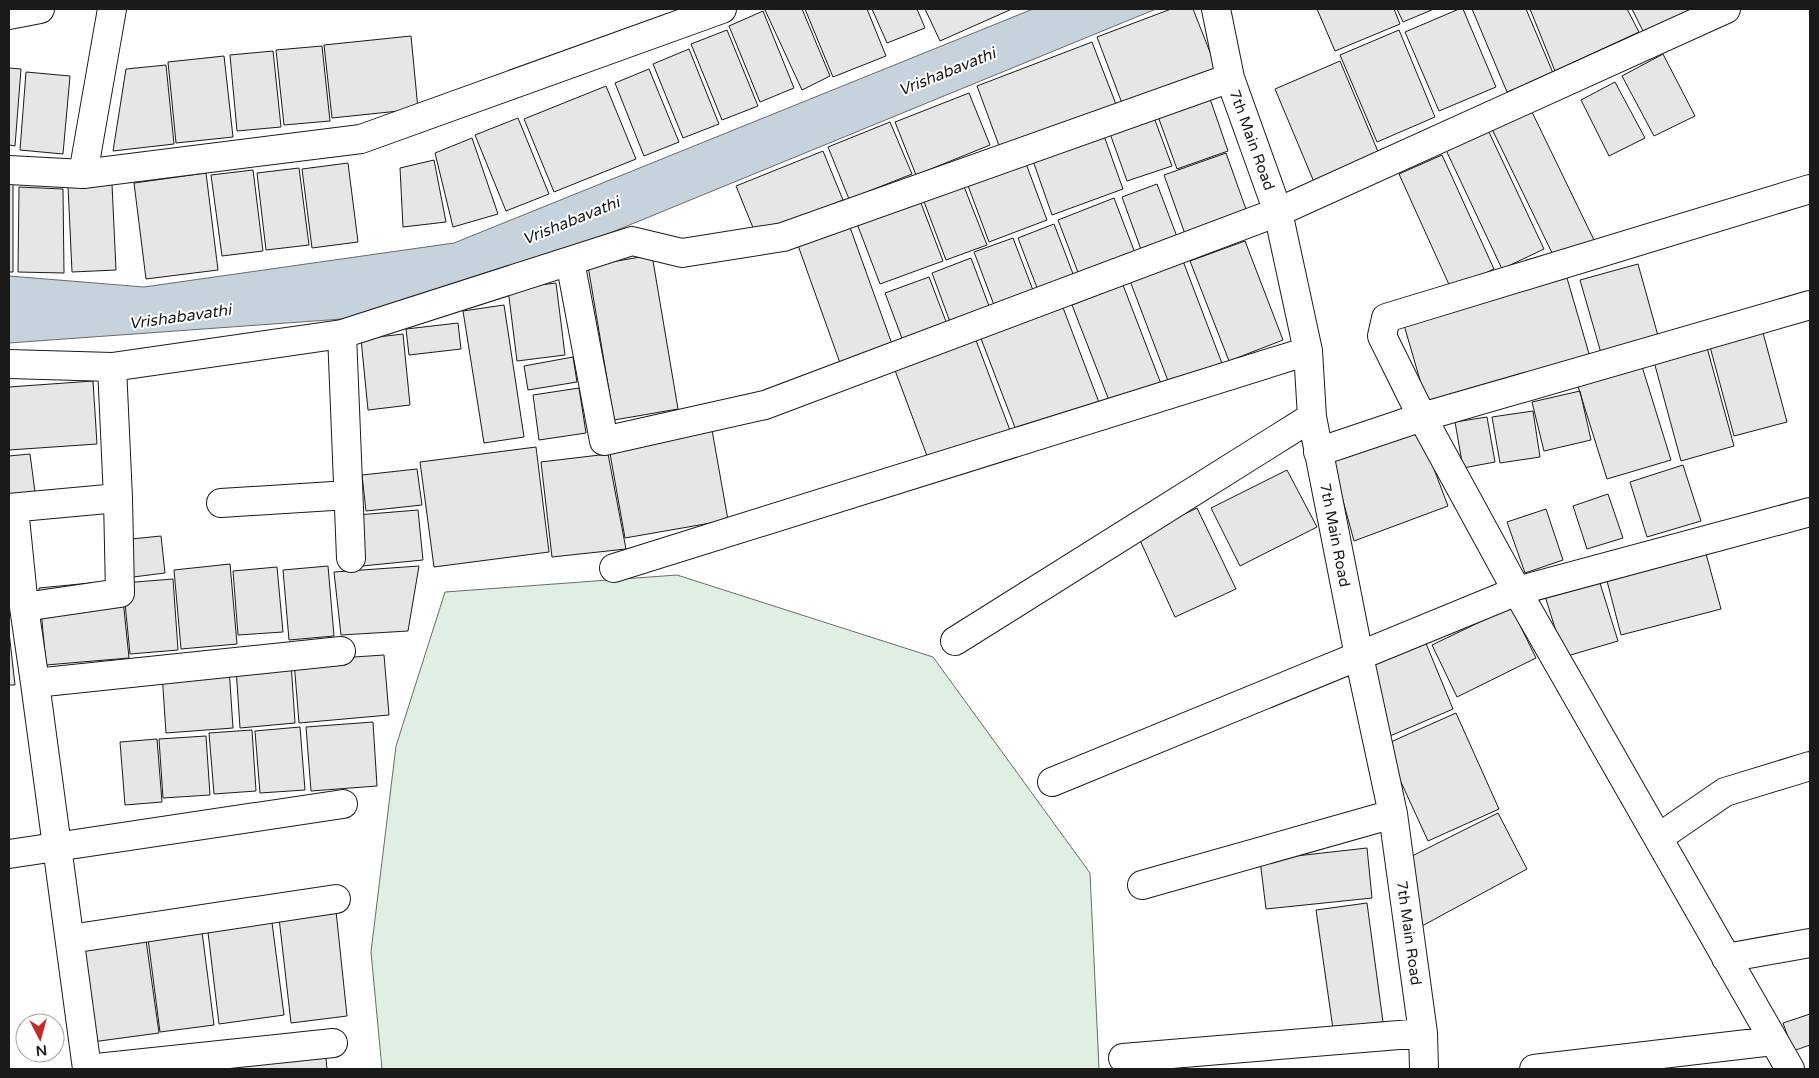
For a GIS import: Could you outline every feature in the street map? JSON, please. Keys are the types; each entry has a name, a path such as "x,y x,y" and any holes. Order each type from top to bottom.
{"street":[{"path":"9,15 40,9"},
{"path":"83,174 112,9"},
{"path":"9,170 83,174 361,139 722,9"},
{"name":"7th Main Road","path":"1216,9 1230,78 1278,212 1308,351 1312,417 1318,452 1393,814 1423,1033 1424,1069"},
{"path":"570,261 604,441 765,405 1278,212 1726,9"},
{"path":"9,364 112,367 342,334 632,241 682,253 783,238 1230,78"},
{"path":"1790,1069 1517,591 1422,417 1382,336 1386,318 1810,189"},
{"path":"1318,452 1422,417 1810,305"},
{"path":"342,334 351,558"},
{"path":"614,568 1308,351"},
{"path":"24,606 120,593 112,367"},
{"path":"955,641 1312,417"},
{"path":"221,503 348,495"},
{"path":"118,498 11,508 87,1069 333,1043"},
{"path":"1052,782 1517,591 1810,512"},
{"path":"35,683 341,651"},
{"path":"1658,838 1725,792 1810,766"},
{"path":"9,854 343,804"},
{"path":"1142,885 1393,814"},
{"path":"70,939 336,899"},
{"path":"1726,958 1810,943"},
{"path":"1123,1058 1423,1033"},
{"path":"1534,1069 1773,1041"}],"green space":[{"path":"677,575 933,657 1090,873 1099,1069 382,1069 371,952 396,746 445,592"}],"water":[{"name":"Vrishabavathi","path":"1033,9 1156,9 610,233 468,287 342,319 9,343 9,276 144,287 454,243"}],"building":[{"path":"802,9 830,76 802,90 765,10"},
{"path":"805,9 867,9 886,56 833,77"},
{"path":"872,9 917,9 925,28 887,43"},
{"path":"925,9 1012,9 940,41"},
{"path":"1171,9 1193,9 1217,70 1123,106 1097,37"},
{"path":"1317,9 1394,9 1400,24 1335,51"},
{"path":"1397,9 1434,9 1403,22"},
{"path":"1463,9 1496,87 1439,111 1405,32"},
{"path":"1472,9 1526,9 1553,73 1507,92"},
{"path":"1530,9 1627,9 1639,32 1555,71"},
{"path":"1632,9 1693,9 1644,33"},
{"path":"763,11 794,88 760,102 729,26"},
{"path":"727,30 758,106 722,120 691,44"},
{"path":"1399,30 1435,117 1377,142 1340,55"},
{"path":"411,36 418,109 332,118 324,45"},
{"path":"1092,42 1117,107 1001,151 977,86"},
{"path":"322,46 330,121 284,125 276,50"},
{"path":"689,49 719,124 683,138 653,64"},
{"path":"273,51 281,127 237,131 230,55"},
{"path":"1663,54 1695,116 1654,136 1622,76"},
{"path":"224,56 233,137 176,143 168,62"},
{"path":"1340,61 1379,154 1314,182 1275,89"},
{"path":"166,65 174,144 113,151 126,69"},
{"path":"9,68 21,69 15,146 9,145"},
{"path":"649,69 679,142 644,156 615,83"},
{"path":"26,72 70,76 63,154 20,150"},
{"path":"1615,82 1645,138 1609,156 1581,100"},
{"path":"606,86 636,159 554,192 524,119"},
{"path":"1207,90 1228,151 1177,169 1155,108"},
{"path":"969,93 990,145 916,175 895,122"},
{"path":"1531,110 1594,240 1555,259 1492,129"},
{"path":"1152,112 1172,166 1127,181 1108,128"},
{"path":"518,118 549,194 506,211 475,135"},
{"path":"890,122 912,174 849,199 828,147"},
{"path":"1487,128 1544,249 1502,269 1445,148"},
{"path":"1103,133 1123,189 1052,215 1032,158"},
{"path":"472,138 498,214 453,227 435,153"},
{"path":"823,151 843,200 756,235 736,186"},
{"path":"1226,153 1247,212 1185,234 1164,175"},
{"path":"1442,155 1494,269 1451,289 1399,174"},
{"path":"434,160 446,222 403,227 400,168"},
{"path":"1025,161 1047,220 989,242 967,183"},
{"path":"348,163 358,242 312,248 302,169"},
{"path":"299,168 309,245 266,250 257,173"},
{"path":"253,170 263,251 222,256 211,175"},
{"path":"206,173 218,270 146,279 134,183"},
{"path":"9,180 13,180 13,272 9,272"},
{"path":"112,184 116,270 72,272 68,186"},
{"path":"963,184 987,245 946,260 923,199"},
{"path":"1157,184 1179,242 1143,255 1122,197"},
{"path":"19,187 63,189 64,273 18,272"},
{"path":"919,198 943,261 880,284 856,221"},
{"path":"1114,198 1135,253 1079,275 1058,220"},
{"path":"847,219 892,344 840,363 795,237"},
{"path":"1054,224 1075,279 1039,293 1018,238"},
{"path":"1013,238 1036,298 997,313 974,252"},
{"path":"1245,241 1283,340 1229,361 1190,261"},
{"path":"652,255 678,409 614,420 588,266"},
{"path":"971,258 992,314 953,330 932,273"},
{"path":"1183,261 1223,366 1170,386 1130,281"},
{"path":"1638,264 1660,343 1603,360 1580,280"},
{"path":"929,277 950,332 906,349 885,293"},
{"path":"1567,278 1592,364 1429,411 1404,325"},
{"path":"556,283 565,355 517,361 508,289"},
{"path":"1123,285 1163,389 1112,408 1072,305"},
{"path":"504,305 524,437 484,443 463,311"},
{"path":"1062,305 1103,413 1019,438 980,336"},
{"path":"458,323 461,349 409,355 406,329"},
{"path":"1762,329 1787,422 1734,436 1709,343"},
{"path":"403,334 410,405 368,410 361,339"},
{"path":"974,335 1011,433 930,464 893,365"},
{"path":"1706,344 1734,446 1681,461 1653,358"},
{"path":"573,357 577,382 528,390 524,366"},
{"path":"1640,360 1671,460 1607,479 1576,380"},
{"path":"93,381 97,444 9,450 9,387"},
{"path":"579,388 586,433 539,440 533,395"},
{"path":"1580,391 1591,440 1544,451 1532,402"},
{"path":"1533,411 1540,457 1500,463 1492,417"},
{"path":"1487,417 1495,462 1463,468 1455,422"},
{"path":"1418,427 1448,506 1354,541 1332,460"},
{"path":"712,430 728,520 625,538 609,448"},
{"path":"536,447 549,552 434,567 420,462"},
{"path":"30,454 35,492 9,495 9,456"},
{"path":"608,454 626,549 552,557 541,462"},
{"path":"1683,465 1701,521 1647,537 1630,482"},
{"path":"417,469 422,505 366,511 362,475"},
{"path":"1287,470 1317,527 1240,566 1211,508"},
{"path":"1608,494 1623,538 1587,549 1573,506"},
{"path":"1197,508 1236,589 1175,617 1138,536"},
{"path":"1546,509 1563,560 1525,573 1507,522"},
{"path":"418,510 423,560 362,566 357,515"},
{"path":"161,536 165,573 125,578 121,540"},
{"path":"1705,550 1721,609 1621,635 1606,577"},
{"path":"230,564 237,644 181,649 174,570"},
{"path":"328,566 334,636 289,640 283,570"},
{"path":"419,566 408,631 341,635 334,572"},
{"path":"277,567 283,632 238,635 233,571"},
{"path":"173,579 178,650 130,654 123,583"},
{"path":"121,580 129,658 46,665 39,588"},
{"path":"1599,580 1618,641 1564,657 1545,596"},
{"path":"1511,607 1536,658 1457,697 1432,645"},
{"path":"9,632 15,685 9,685"},
{"path":"1425,641 1453,709 1383,739 1372,662"},
{"path":"384,655 389,715 299,723 294,661"},
{"path":"291,663 295,723 240,728 236,668"},
{"path":"229,668 233,728 166,733 162,673"},
{"path":"1456,713 1499,809 1428,841 1384,745"},
{"path":"373,722 377,786 311,791 306,727"},
{"path":"300,727 305,790 260,793 255,731"},
{"path":"252,730 256,791 214,794 209,733"},
{"path":"206,736 210,795 163,798 159,739"},
{"path":"157,739 162,802 125,805 120,742"},
{"path":"1498,813 1527,869 1422,926 1408,858"},
{"path":"1367,848 1372,898 1266,909 1260,860"},
{"path":"1367,903 1383,1022 1333,1029 1316,910"},
{"path":"336,911 347,1016 291,1023 279,918"},
{"path":"271,915 284,1015 219,1024 207,924"},
{"path":"201,924 214,1025 160,1032 147,931"},
{"path":"145,933 159,1033 92,1042 78,942"},
{"path":"1810,1014 1810,1045 1793,1051 1783,1023"},
{"path":"326,1058 327,1069 201,1069"}]}
